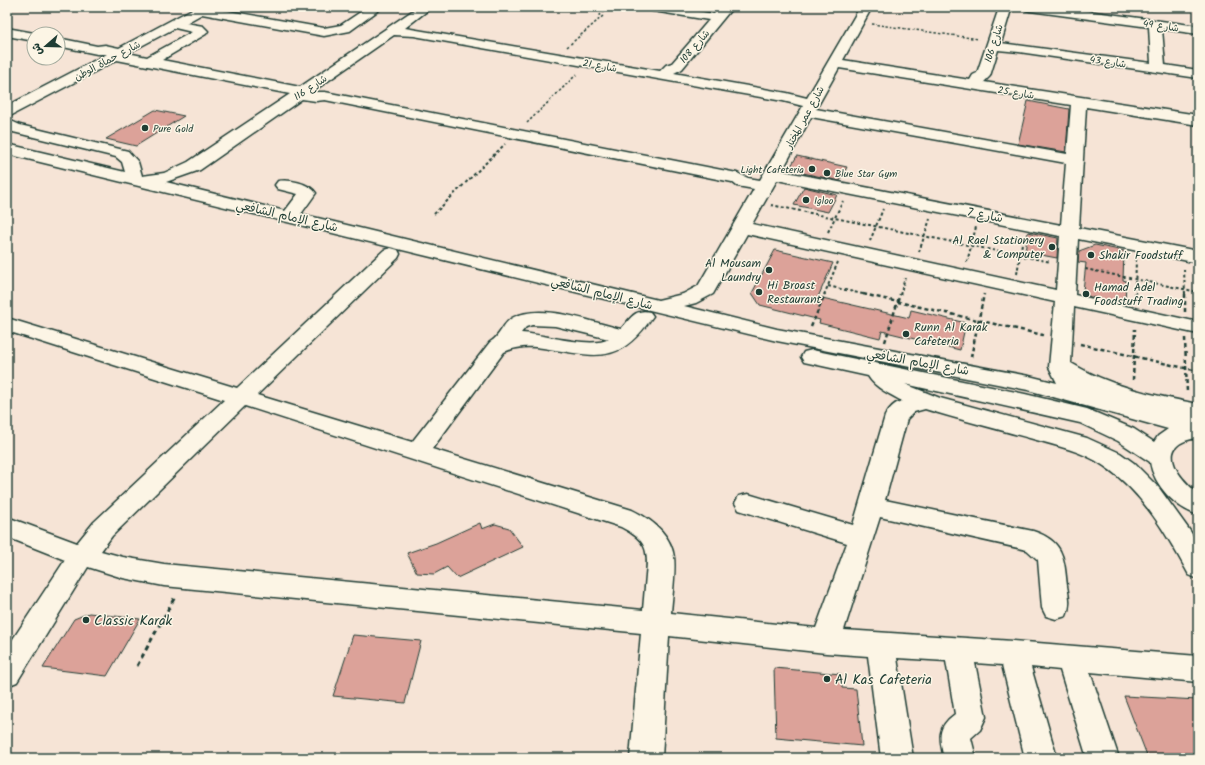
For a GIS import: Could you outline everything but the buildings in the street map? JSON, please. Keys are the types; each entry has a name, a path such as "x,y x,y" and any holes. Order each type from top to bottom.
{"street":[{"path":"203,9 324,32 345,28 377,7"},
{"name":"شارع 116","path":"139,180 168,176 194,166 426,7"},
{"path":"653,7 698,14 721,14"},
{"name":"شارع عمر المختار","path":"706,290 866,7"},
{"name":"شارع 49","path":"1030,7 1105,12 1155,24 1198,30"},
{"name":"شارع 106","path":"981,83 1004,8"},
{"name":"شارع حماة الوطن","path":"8,115 117,54 203,9"},
{"name":"شارع 108","path":"671,73 721,14"},
{"path":"149,62 201,31 174,24"},
{"path":"1155,24 1158,68"},
{"name":"شارع 21","path":"394,29 406,33 414,32 556,57 671,73 787,97 811,105 1075,160"},
{"path":"7,32 26,36"},
{"name":"شارع 43","path":"993,43 1198,74"},
{"name":"شارع 7","path":"66,44 97,50 100,53 117,54 149,62 304,92 316,97 325,96 737,178 743,182 768,180 849,189 1198,258"},
{"name":"شارع 25","path":"835,63 981,83 1079,101 1198,120"},
{"path":"1079,101 1060,367 1065,379 1082,398"},
{"path":"8,115 15,128 126,156 132,162 139,180"},
{"path":"7,142 48,136"},
{"name":"شارع الإمام الشافعي","path":"7,149 290,217 649,311 722,322 805,341 877,363 969,372 1027,392 1107,425 1126,435 1160,458"},
{"name":"شارع الإمام الشافعي","path":"7,159 390,254 877,363 1027,392 1082,398 1198,429"},
{"name":"شارع 116","path":"186,192 184,180 194,166"},
{"path":"284,185 304,190 307,193 307,196 297,206 290,217"},
{"path":"742,228 1198,328"},
{"path":"7,673 82,555 114,517 390,254"},
{"path":"417,452 497,347 504,343 525,340 590,350 610,348 649,311 679,302 706,290 709,303 722,322"},
{"path":"7,324 623,517 641,526 654,540 661,557 646,758"},
{"path":"877,363 895,388 923,402 1081,444 1112,459 1125,468 1152,498 1181,538 1198,568"},
{"path":"986,418 1051,376 1060,367"},
{"path":"1060,367 1083,380 1110,391 1198,412"},
{"path":"826,641 862,538 896,416 906,407 923,402"},
{"path":"1198,429 1171,437 1163,446 1160,458 1164,471 1172,484 1184,496 1198,506"},
{"path":"748,503 862,538"},
{"path":"871,506 1039,544 1051,558 1056,608"},
{"path":"7,527 120,568 142,572 826,641 1013,653 1198,669"},
{"path":"882,644 897,758"},
{"path":"958,650 971,717 970,722 958,729 956,733 955,737 960,758"},
{"path":"1013,653 1040,758"},
{"path":"1071,658 1103,758"}],"path":[{"path":"556,57 603,16 600,15 609,7"},
{"path":"858,22 993,43"},
{"path":"822,245 849,189"},
{"path":"865,255 888,196"},
{"path":"756,202 1198,292"},
{"path":"877,363 934,205"},
{"path":"964,277 979,214"},
{"path":"1014,288 1026,223"},
{"path":"805,341 843,250"},
{"path":"969,372 978,320 987,282"},
{"path":"828,286 1198,370"},
{"path":"137,666 186,577"}],"place":[{"name":"Pure Gold","path":"145,128"},
{"name":"Light Cafeteria","path":"812,169"},
{"name":"Blue Star Gym","path":"827,173"},
{"name":"Igloo","path":"806,200"},
{"name":"Al Rael Stationery & Computer","path":"1052,247"},
{"name":"Shakir Foodstuff","path":"1091,255"},
{"name":"Al Mousam Laundry","path":"769,270"},
{"name":"Hi Broast Restaurant","path":"759,292"},
{"name":"Hamad Adel Foodstuff Trading","path":"1086,294"},
{"name":"Runn Al Karak Cafeteria","path":"906,334"},
{"name":"Classic Karak","path":"86,620"},
{"name":"Al Kas Cafeteria","path":"827,679"}]}
